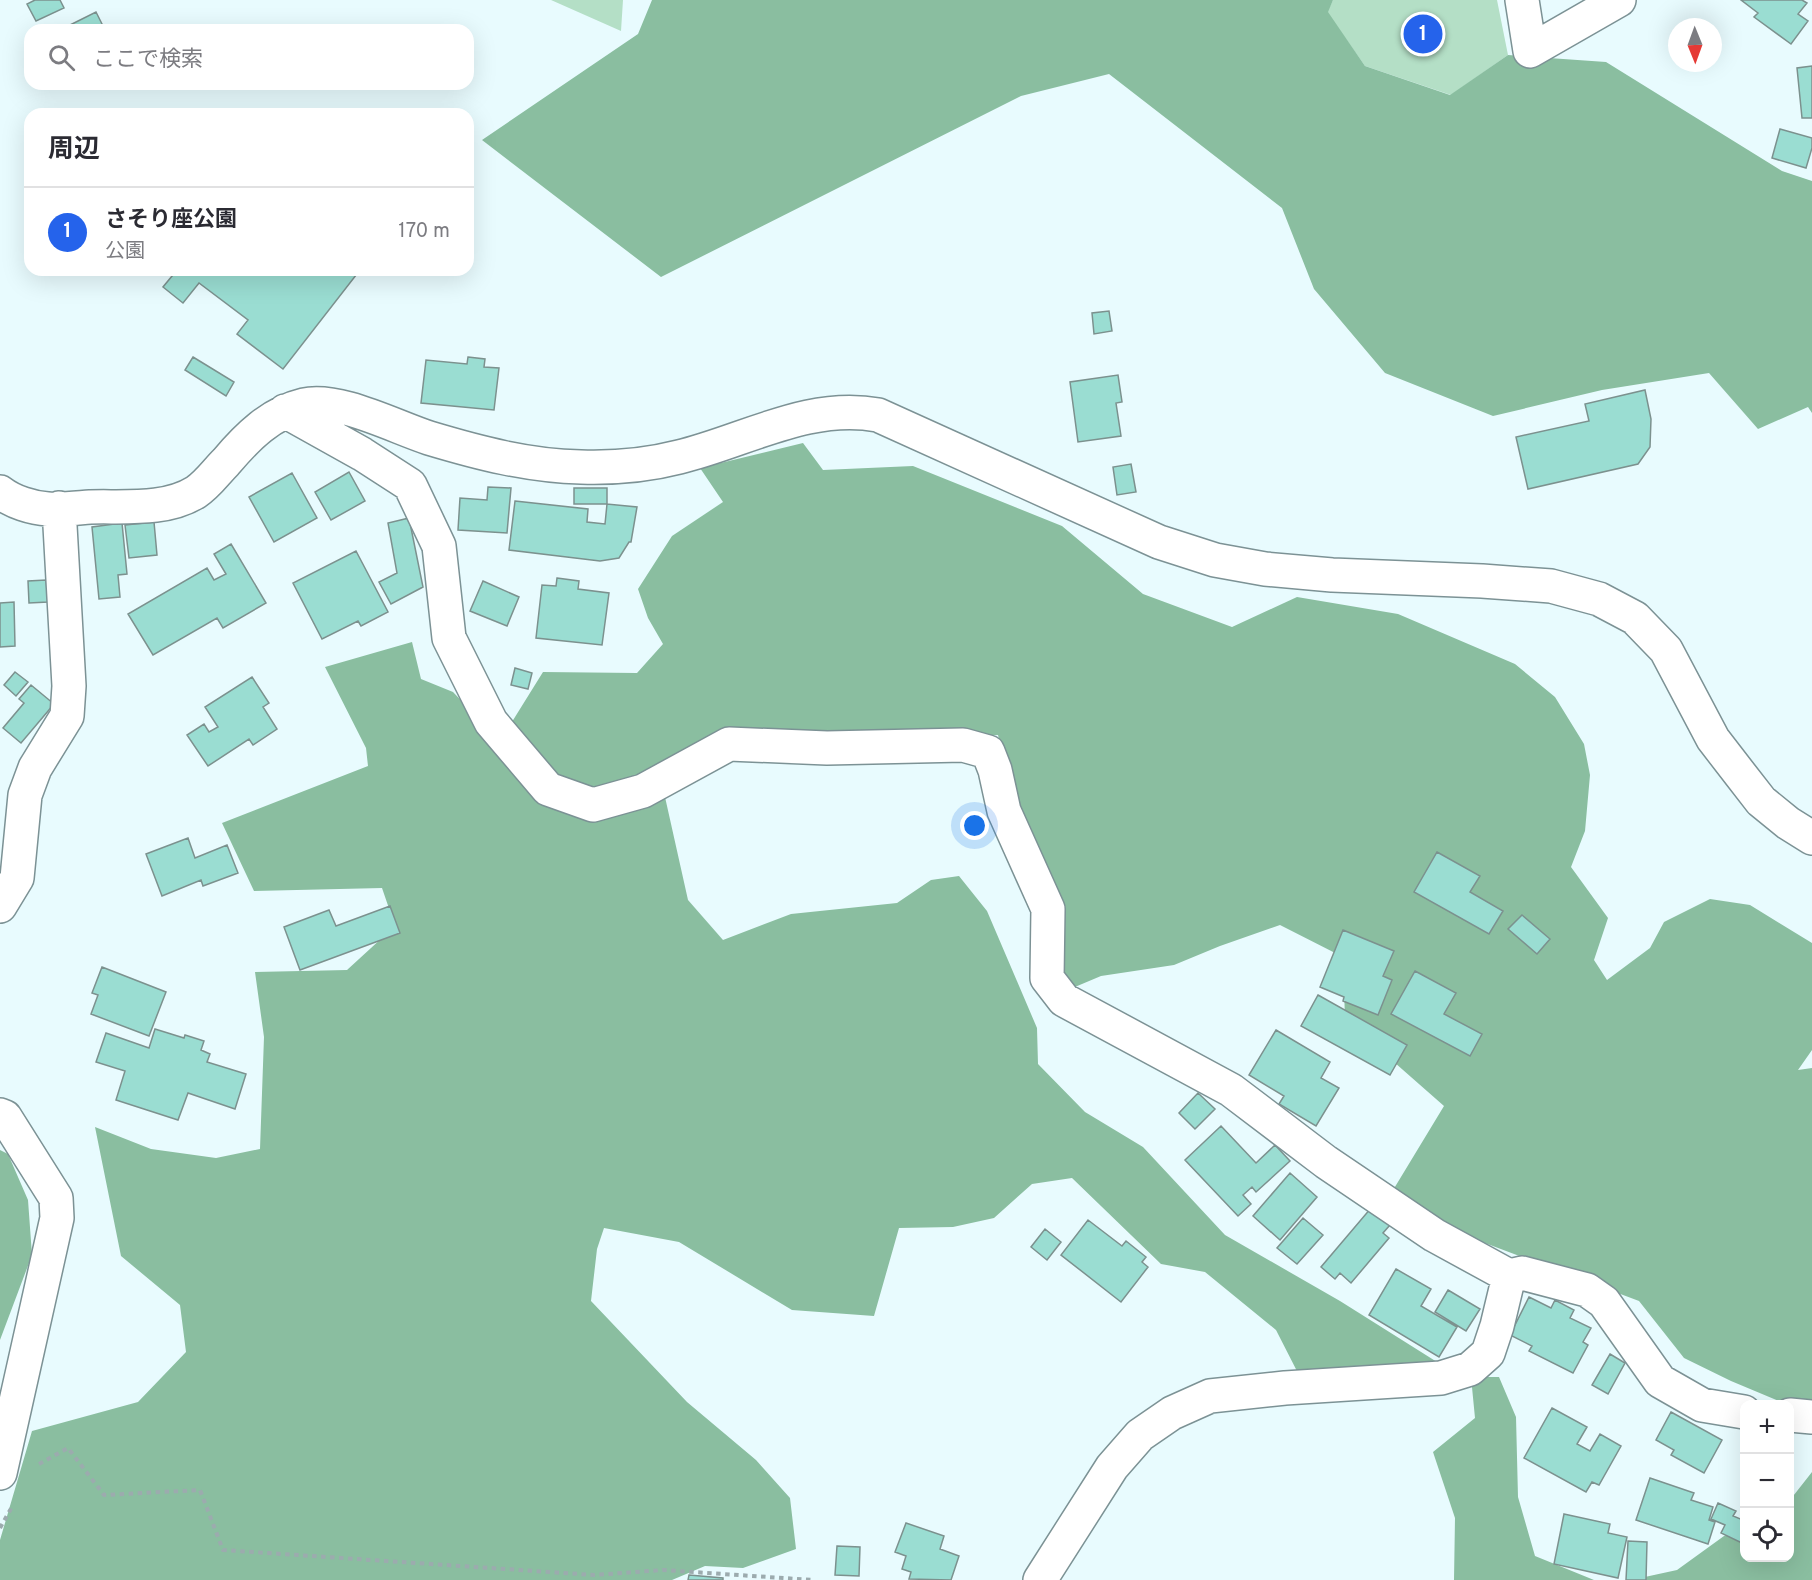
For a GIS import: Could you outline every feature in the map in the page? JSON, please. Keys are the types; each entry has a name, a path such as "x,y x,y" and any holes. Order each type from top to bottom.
{"street":[{"path":"1522,0 1530,51 1619,0"},
{"path":"0,492 24,505 48,509 158,505 185,498 208,482 249,435 285,411 306,404 336,405 430,438 523,463 582,467 631,465 678,458 812,415 840,411 879,414 1159,542 1215,560 1265,569 1332,575 1551,586 1599,599 1635,618 1666,650 1713,739 1740,774 1761,801 1788,823 1812,838"},
{"path":"285,411 362,454 410,485 439,546 449,638 491,722 548,789 593,805 643,791 729,744 827,748 963,745 988,752 995,770 1004,811 1048,909 1047,978 1064,1000 1231,1090 1326,1162 1434,1235 1509,1276 1522,1274 1587,1290 1604,1302 1660,1381 1702,1405 1740,1411"},
{"path":"0,906 17,878 25,795 36,768 67,716 69,686 59,508"},
{"path":"2,1111 56,1198 57,1218 9,1485"},
{"path":"1040,1580 1112,1467 1140,1435 1172,1413 1210,1396 1284,1388 1441,1378 1470,1369 1488,1353 1509,1276"},
{"path":"1794,1415 1812,1417"}],"path":[{"path":"34,1466 69,1448 104,1495 200,1491 223,1550 594,1575 663,1570 813,1580"},
{"path":"0,1528 9,1485"}],"green space":[{"path":"551,0 623,0 621,31"},
{"path":"652,0 1333,0 1328,12 1365,66 1450,95 1508,55 1606,62 1782,171 1812,181 1812,413 1808,407 1758,429 1709,373 1602,390 1493,416 1385,373 1314,289 1282,208 1109,74 1021,96 661,277 482,140 638,34"},
{"path":"1333,0 1497,0 1508,55 1451,95 1365,66 1327,12"},
{"path":"803,443 823,470 913,466 1062,526 1143,594 1232,627 1297,597 1398,614 1515,664 1555,697 1584,744 1590,775 1585,831 1571,867 1608,918 1594,960 1607,980 1650,948 1664,922 1710,899 1750,905 1812,943 1812,1050 1798,1070 1812,1068 1812,1415 1794,1407 1794,1400 1776,1400 1684,1358 1639,1301 1384,1205 1444,1106 1345,1019 1343,957 1280,925 1174,965 1101,976 1063,992 1052,956 998,735 900,741 723,738 665,797 688,900 723,940 791,914 897,903 931,880 959,876 987,911 1037,1028 1038,1064 1085,1112 1143,1147 1225,1235 1340,1301 1437,1362 1301,1379 1276,1330 1205,1272 1161,1264 1072,1178 1032,1184 994,1218 953,1227 899,1228 874,1316 792,1310 679,1242 604,1228 597,1249 591,1301 687,1402 756,1460 790,1498 796,1549 743,1568 705,1566 672,1580 0,1580 0,1540 32,1431 138,1402 186,1352 180,1305 121,1256 95,1127 151,1149 216,1158 260,1149 264,1037 255,972 347,970 395,926 382,888 254,891 222,823 368,766 366,748 325,667 412,642 421,679 453,692 500,741 543,672 637,673 663,644 648,618 638,589 672,536 723,502 700,468"},
{"path":"0,1150 8,1154 28,1200 32,1255 0,1340"},
{"path":"1471,1377 1499,1377 1516,1417 1518,1497 1535,1556 1594,1580 1454,1580 1455,1518 1433,1452 1475,1418"},
{"path":"1812,1472 1812,1580 1631,1580 1677,1570 1724,1536 1740,1530 1740,1562 1794,1562 1794,1495"}],"building":[{"path":"35,0 60,0 64,8 36,21 27,4"},
{"path":"1741,0 1802,0 1807,3 1798,14 1808,21 1791,44 1754,17 1758,13"},
{"path":"96,12 102,24 72,24"},
{"path":"1812,66 1812,118 1802,118 1797,68"},
{"path":"1780,129 1812,138 1812,148 1806,168 1772,158"},
{"path":"172,276 355,276 283,369 237,334 248,320 199,283 183,303 163,287"},
{"path":"1109,311 1112,331 1094,334 1092,313"},
{"path":"193,357 234,382 226,396 185,370"},
{"path":"468,357 485,359 484,367 499,368 494,410 421,403 426,360 467,364"},
{"path":"1118,375 1122,402 1116,403 1121,436 1078,442 1070,382"},
{"path":"1645,390 1651,419 1650,447 1638,464 1528,489 1516,437 1589,421 1585,404"},
{"path":"1131,464 1136,492 1117,495 1113,467"},
{"path":"349,472 365,501 331,520 315,492"},
{"path":"292,473 317,518 274,542 249,497"},
{"path":"488,487 511,488 507,533 458,530 460,498 487,500"},
{"path":"574,488 607,488 607,504 574,504"},
{"path":"515,501 588,509 587,522 605,524 607,504 637,507 631,542 619,558 600,561 509,550"},
{"path":"409,518 423,587 391,604 379,582 397,573 388,523"},
{"path":"154,522 157,555 129,558 125,525"},
{"path":"122,523 127,574 118,575 120,597 99,599 92,527"},
{"path":"231,544 266,603 223,628 217,618 153,655 128,614 207,568 214,580 226,574 214,554"},
{"path":"356,551 388,612 361,626 358,621 322,639 293,583"},
{"path":"557,578 579,581 578,589 609,593 602,645 536,638 542,585 556,586"},
{"path":"46,580 48,602 29,603 28,581"},
{"path":"483,581 519,597 507,626 470,611"},
{"path":"14,602 15,646 0,647 0,603"},
{"path":"515,668 532,673 528,689 511,685"},
{"path":"15,672 28,682 16,696 4,685"},
{"path":"252,677 269,703 263,707 277,729 253,745 249,739 208,766 187,735 204,724 209,732 218,727 205,707"},
{"path":"31,685 54,704 21,743 3,728 24,703 19,699"},
{"path":"188,838 195,858 227,845 238,873 203,886 201,880 162,896 146,854"},
{"path":"1437,852 1480,876 1470,892 1503,911 1489,934 1414,892"},
{"path":"390,906 400,933 300,970 284,927 329,910 336,926"},
{"path":"1522,915 1550,939 1537,954 1508,929"},
{"path":"1343,930 1394,951 1383,976 1392,980 1378,1015 1343,1001 1344,997 1320,987"},
{"path":"102,967 166,992 149,1036 91,1014 98,995 92,993"},
{"path":"1415,971 1456,993 1444,1014 1482,1034 1470,1056 1391,1014"},
{"path":"1318,995 1407,1045 1390,1075 1301,1026"},
{"path":"155,1029 184,1038 185,1035 204,1041 201,1050 210,1054 207,1062 246,1074 235,1109 188,1093 178,1120 116,1100 125,1071 96,1062 106,1033 149,1048"},
{"path":"1276,1030 1330,1062 1321,1078 1339,1088 1316,1126 1279,1104 1284,1096 1249,1075"},
{"path":"1198,1093 1215,1109 1195,1129 1179,1113"},
{"path":"1221,1126 1256,1163 1275,1145 1290,1161 1256,1192 1252,1187 1243,1195 1251,1204 1238,1216 1185,1160"},
{"path":"1290,1173 1317,1197 1280,1240 1253,1216"},
{"path":"1371,1208 1390,1225 1383,1233 1389,1238 1351,1283 1340,1273 1335,1279 1321,1267"},
{"path":"1303,1218 1323,1235 1297,1264 1277,1248"},
{"path":"1088,1220 1122,1246 1126,1241 1146,1257 1142,1262 1148,1267 1121,1302 1061,1255"},
{"path":"1045,1229 1061,1242 1047,1260 1031,1247"},
{"path":"1396,1269 1431,1289 1421,1306 1457,1327 1439,1357 1369,1315"},
{"path":"1448,1290 1480,1309 1466,1331 1435,1312"},
{"path":"1529,1297 1551,1308 1555,1300 1574,1310 1570,1318 1591,1328 1583,1342 1588,1345 1573,1373 1529,1351 1532,1346 1510,1335"},
{"path":"1610,1354 1625,1363 1608,1394 1592,1385"},
{"path":"1552,1408 1587,1427 1577,1444 1590,1451 1600,1434 1621,1446 1599,1485 1592,1482 1586,1492 1524,1458"},
{"path":"1671,1412 1722,1440 1704,1473 1671,1455 1674,1450 1656,1440"},
{"path":"1650,1478 1694,1493 1691,1500 1713,1507 1709,1520 1715,1522 1708,1544 1636,1520"},
{"path":"1718,1503 1736,1511 1733,1516 1740,1519 1740,1542 1721,1533 1725,1525 1711,1519"},
{"path":"1564,1514 1610,1524 1608,1533 1627,1537 1618,1578 1554,1564"},
{"path":"906,1523 944,1536 940,1549 959,1556 951,1580 909,1579 911,1572 902,1569 906,1556 895,1552"},
{"path":"1628,1541 1647,1542 1646,1580 1626,1580"},
{"path":"837,1546 860,1547 859,1576 835,1575"},
{"path":"689,1575 723,1578 723,1580 688,1580"}],"place":[{"name":"さそり座公園","path":"1423,34"}]}
